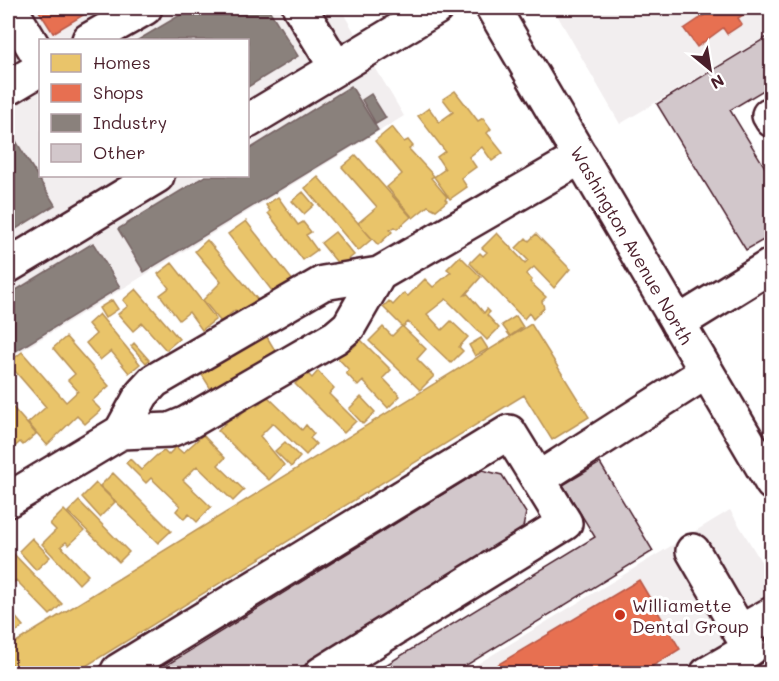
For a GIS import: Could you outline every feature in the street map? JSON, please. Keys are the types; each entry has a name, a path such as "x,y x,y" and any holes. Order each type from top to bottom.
{"main road":[{"path":"10,8 39,56"},
{"path":"91,39 145,8"},
{"path":"300,8 336,67"},
{"path":"249,120 436,8"},
{"name":"Washington Avenue North","path":"501,10 580,157 771,483"},
{"path":"8,88 39,70"},
{"path":"771,114 769,115 771,120"},
{"path":"122,432 142,394 154,381 323,283 379,274 580,157"},
{"path":"8,266 155,177"},
{"path":"678,323 771,265"},
{"path":"8,500 122,432 170,430 187,423 336,337 349,326 379,274"},
{"path":"538,479 706,372"},
{"path":"120,674 118,671 509,432 565,522 321,674"},
{"path":"693,551 750,649 707,674"},
{"path":"740,632 771,614"}],"shaded area":[{"path":"8,8 340,8 404,116 8,359"},
{"path":"553,8 771,8 771,33 620,124"},
{"path":"730,510 771,578 771,673 461,674"}],"building: Homes":[{"path":"455,91 478,121 483,118 491,129 487,133 503,153 492,161 482,147 469,157 476,167 461,178 467,187 450,199 434,177 445,169 437,157 445,151 418,116 429,108 439,122 453,112 443,99"},
{"path":"392,127 404,142 408,140 413,146 409,149 434,176 431,178 447,197 445,199 447,201 436,210 428,206 413,218 387,187 402,174 375,141"},
{"path":"356,155 411,217 397,229 395,227 390,230 392,232 378,245 358,223 377,207 342,167"},
{"path":"318,177 372,239 358,251 305,188"},
{"path":"303,192 314,205 304,214 292,201"},
{"path":"278,197 298,225 303,222 311,232 306,235 317,250 303,260 268,213 270,211 266,205"},
{"path":"246,221 294,282 276,296 228,234"},
{"path":"335,232 354,255 340,266 321,243"},
{"path":"497,233 525,263 528,260 516,248 526,238 529,241 536,234 570,269 554,288 534,267 526,274 532,280 530,282 546,297 542,301 544,308 533,319 529,313 524,319 470,263 480,253 483,256 487,252 482,248"},
{"path":"207,240 257,299 243,311 237,313 235,310 221,322 203,300 221,282 195,251"},
{"path":"460,256 481,277 465,295 468,294 484,313 487,309 490,312 487,315 499,328 487,340 446,299 427,314 442,330 451,321 468,337 459,347 463,351 451,363 408,322 403,327 383,307 389,301 393,305 404,293 408,296 425,279 433,287 451,272 447,269"},
{"path":"172,263 216,319 202,330 189,312 179,320 160,295 169,288 158,274"},
{"path":"136,289 179,339 166,350 142,323 133,331 118,314 128,306 123,300"},
{"path":"112,300 118,309 105,318 99,308"},
{"path":"99,314 140,364 129,373 111,351 100,360 86,343 96,334 88,324"},
{"path":"516,316 523,327 510,336 502,325"},
{"path":"531,324 589,417 552,440 524,395 81,669 84,674 17,674 8,658 8,647"},
{"path":"402,326 426,349 417,359 434,376 420,390 369,341 383,327 392,336"},
{"path":"261,327 279,357 216,397 197,367"},
{"path":"66,337 109,386 92,401 101,410 85,424 77,416 47,445 28,423 46,407 8,363 22,352 66,402 78,391 68,380 75,374 53,348"},
{"path":"481,338 488,349 475,356 469,345"},
{"path":"361,340 391,370 383,378 400,396 388,408 363,381 358,386 346,373 349,370 337,357 350,345 353,348"},
{"path":"134,343 149,360 146,363 131,346"},
{"path":"318,371 334,388 329,394 356,421 344,433 295,384 306,372 312,378"},
{"path":"267,396 302,430 306,425 314,434 310,438 316,444 306,455 273,423 260,436 284,465 269,480 218,431 234,414 237,418 253,402 257,406"},
{"path":"361,397 375,412 363,424 349,409"},
{"path":"8,402 36,434 23,445 20,442 8,453"},
{"path":"203,435 225,458 218,465 244,490 233,501 197,466 183,480 211,507 197,522 189,514 184,519 176,511 180,506 151,478 146,483 126,463 130,459 141,470 164,451 168,455 176,447 183,453"},
{"path":"285,442 300,457 291,467 275,451"},
{"path":"113,473 171,531 158,543 100,486"},
{"path":"96,483 115,502 100,517 82,497"},
{"path":"79,501 129,552 119,562 68,512"},
{"path":"64,510 84,531 69,545 66,542 61,546 88,575 79,584 42,544 56,530 50,524"},
{"path":"32,538 50,557 36,570 19,551"},
{"path":"8,548 62,604 50,615 16,580 8,588"},
{"path":"8,608 23,626 8,639"}],"building: Shops":[{"path":"37,8 95,8 53,33"},
{"path":"710,8 754,8 738,18 742,24 727,34 723,28 697,47 684,29 712,10"},
{"name":"Williamette Dental Group","path":"639,580 680,649 640,674 482,674"}],"building: Industry":[{"path":"192,8 268,8 298,56 249,86 249,39 140,39"},
{"path":"351,86 378,130 144,272 118,229 203,177 249,177 249,149"},
{"path":"371,94 386,118 376,124 362,100"},
{"path":"8,128 55,205 8,234"},
{"path":"93,243 120,287 8,356 8,295"}],"building: Other":[{"path":"772,34 772,85 730,110 772,179 772,235 746,250 657,104"},
{"path":"600,463 653,551 452,674 371,674 595,537 563,485"},
{"path":"482,470 502,475 526,513 522,532 291,674 152,674"}],"place":[{"name":"Williamette Dental Group","path":"620,615"}]}
